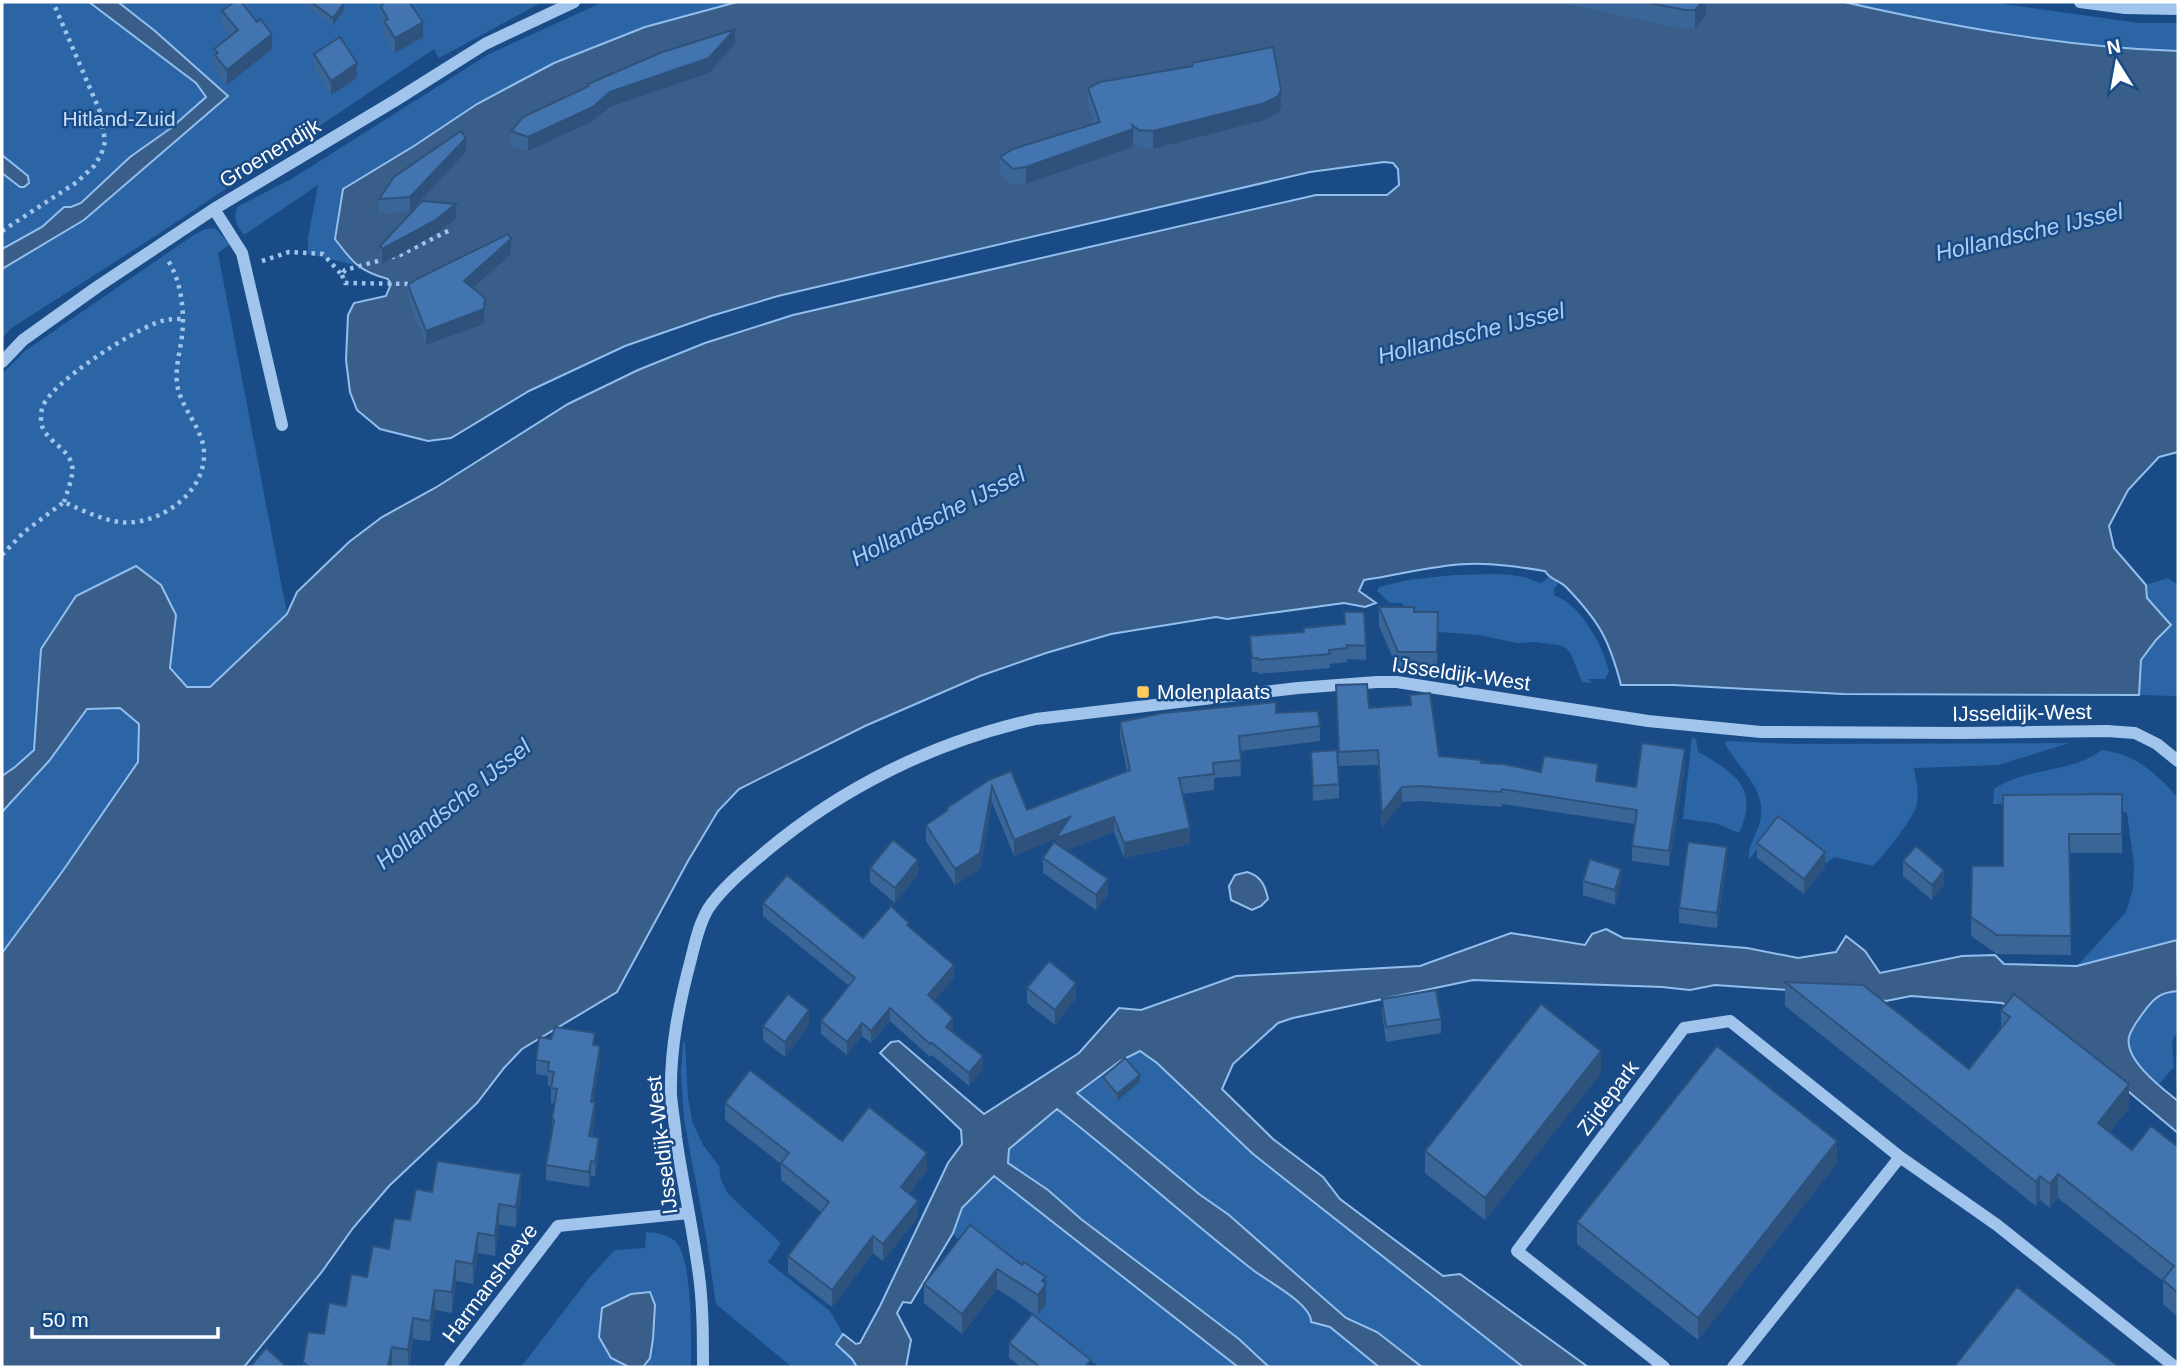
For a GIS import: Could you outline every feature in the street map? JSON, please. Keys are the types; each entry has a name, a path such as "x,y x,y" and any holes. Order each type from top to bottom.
{"street":[{"name":"Groenendijk","path":"2,362 23,340 214,209 485,44 574,2"},
{"path":"2080,2 2125,8 2178,9"},
{"path":"214,209 242,253 282,425"},
{"name":"IJsseldijk-West","path":"703,1367 698,1266 671,1098 671,1054 682,992 698,934 709,909 740,873 784,836 818,812 894,767 945,746 998,727 1069,715 1298,688 1397,682 1648,721 1761,732 2135,733 2157,744 2178,760"},
{"name":"Zijdepark","path":"1664,1367 1517,1251 1685,1028 1730,1021 1900,1157 1997,1225 2175,1367"},
{"path":"1733,1367 1900,1157"},
{"name":"Harmanshoeve","path":"450,1367 558,1226 689,1213"}],"path":[{"path":"2,231 76,182 102,155 104,142 101,114 53,2"},
{"path":"342,275 345,270 400,255 450,230"},
{"path":"64,502 88,513 119,522 142,522 177,505 195,483 201,470 204,452 177,385 182,304 171,264 159,246"},
{"path":"246,268 289,252 323,254 342,275 345,283 425,284"},
{"path":"2,555 24,532 64,502 72,473 72,464 64,452 44,432 41,420 43,404 74,372 118,343 156,323 169,319 183,320"}],"green space":[{"name":"Hitland-Zuid","path":"2,2 542,2 439,58 434,49 160,233 10,329 2,338"},
{"path":"603,2 737,2 645,27 554,63 477,104 343,189 335,239 354,265 308,254 308,238 318,185 244,235 239,228 236,219 237,207 293,178 489,54"},
{"path":"1844,2 1990,2 2139,23 2178,23 2178,51 2094,45 2010,34"},
{"path":"215,228 230,244 218,253 287,614 210,687 187,687 170,668 176,615 136,566 76,596 41,649 34,750 2,776 2,374 25,351 195,234"},
{"path":"1454,575 1509,575 1539,583 1548,577 1559,583 1554,589 1554,595 1572,606 1593,632 1607,663 1609,672 1605,679 1588,679 1592,683 1582,682 1571,654 1559,645 1517,643 1430,629 1401,603 1390,603 1377,591 1379,587 1408,580"},
{"path":"2168,578 2178,585 2178,696 2139,695 2141,660 2171,625 2147,598 2146,585"},
{"path":"120,708 139,724 138,762 2,953 2,812 49,761 87,709"},
{"path":"1692,737 1696,739 1698,752 1723,767 1740,783 1745,793 1747,804 1739,833 1715,823 1683,819"},
{"path":"1727,741 1796,744 2069,743 1999,765 1914,768 1918,793 1916,807 1903,830 1873,866 1834,857 1827,863 1777,827 1749,859 1760,822 1760,800 1751,780 1725,744"},
{"path":"2102,750 2126,756 2145,766 2178,798 2178,941 2077,966 2126,912 2133,889 2134,864 2127,813 2084,800 1993,804 1994,789 2020,777 2077,763"},
{"path":"2178,991 2178,1032 2172,1040 2174,1067 2158,1085 2132,1057 2130,1040 2136,1021 2148,1004 2162,993"},
{"path":"683,1042 692,1121 703,1145 719,1166 721,1180 728,1194 781,1243 768,1262 830,1311 843,1334 836,1344 857,1367 792,1367 716,1304 684,1119 681,1074"},
{"path":"1140,1050 1253,1154 1523,1367 1422,1367 1377,1332 1346,1318 1229,1215 1199,1194 1076,1093"},
{"path":"1057,1109 1253,1270 1288,1293 1304,1308 1311,1322 1330,1327 1379,1367 1269,1367 1228,1329 1008,1163 1009,1149"},
{"path":"994,1176 1238,1367 1099,1367 995,1284 953,1233 962,1208"},
{"path":"646,1232 669,1237 682,1252 690,1302 691,1367 643,1367 650,1358 655,1305 611,1358 629,1367 521,1367 590,1277 615,1250 645,1248"}],"water":[{"path":"89,2 118,2 228,96 84,220 2,269 2,249 42,227 64,207 81,203 130,157 171,128 206,97 196,83"},
{"name":"Hollandsche IJssel","path":"737,2 1844,2 2010,34 2094,45 2178,51 2178,452 2159,457 2128,490 2109,526 2114,548 2146,585 2147,598 2171,625 2141,660 2139,695 1843,694 1673,685 1621,685 1612,655 1595,621 1566,587 1545,571 1487,564 1442,566 1364,580 1359,591 1376,603 1365,607 1344,603 1227,619 1216,617 1111,634 1046,653 980,676 865,726 739,789 718,811 617,992 522,1049 477,1103 389,1186 244,1367 2,1367 2,953 138,762 139,724 120,708 87,709 49,761 2,812 2,776 34,750 41,649 76,596 136,566 161,585 176,615 170,668 187,687 210,687 287,614 297,592 349,542 382,517 435,488 568,404 638,370 705,343 793,315 1316,195 1387,195 1399,185 1398,169 1393,163 1310,172 778,296 625,346 529,391 451,438 428,441 380,429 357,410 350,392 346,360 348,315 354,303 386,296 391,284 388,279 357,265 335,239 343,189 477,104 554,63 645,27"},
{"path":"2,155 28,176 29,183 20,187 2,173"},
{"path":"1247,872 1262,882 1268,899 1252,910 1231,900 1229,886 1235,875"},
{"path":"1606,929 1623,938 1747,948 1798,958 1836,952 1846,936 1865,951 1880,973 1962,956 1995,955 2004,964 2077,966 2177,940 2178,991 2166,993 2154,1000 2131,1031 2129,1046 2138,1064 2178,1101 2178,1133 2123,1087 2030,1018 2002,1003 1911,996 1886,1001 1832,993 1715,985 1690,990 1473,980 1278,1023 1233,1064 1222,1089 1273,1139 1323,1177 1340,1199 1443,1276 1460,1274 1588,1367 1523,1367 1253,1154 1157,1063 1140,1051 1120,1061 1077,1093 1199,1194 1229,1215 1346,1318 1377,1332 1422,1367 1379,1367 1330,1327 1311,1322 1304,1308 1288,1293 1253,1270 1057,1109 1009,1149 1008,1163 1048,1190 1081,1219 1239,1339 1269,1367 1238,1367 994,1176 962,1208 953,1233 911,1303 903,1302 897,1313 911,1340 906,1367 857,1367 836,1344 843,1334 856,1344 860,1343 948,1163 962,1144 961,1130 880,1053 891,1042 899,1041 984,1114 1079,1053 1119,1008 1141,1010 1236,976 1420,966 1511,933 1585,945 1592,934"},
{"path":"650,1292 655,1305 650,1358 643,1367 629,1367 611,1358 599,1337 602,1308 631,1294"}],"building":[{"path":"234,2 241,2 257,22 260,19 272,34 227,70 215,55 218,53 214,49 238,30 222,11"},
{"path":"311,2 343,2 344,3 333,18"},
{"path":"385,2 409,2 423,22 395,38 384,21 388,19 381,7"},
{"path":"1645,2 1702,2 1695,10 1685,10"},
{"path":"735,29 709,58 610,92 593,107 528,137 511,131 523,117 589,86 588,84 660,53"},
{"path":"340,37 357,63 331,81 314,54"},
{"path":"1273,47 1281,90 1278,96 1265,103 1153,131 1139,130 1132,125 1133,129 1026,167 1013,169 1000,157 1013,149 1100,122 1088,88 1100,82 1193,66 1192,63"},
{"path":"461,131 466,138 410,197 379,199 394,177"},
{"path":"422,201 456,204 434,221 382,249 380,246"},
{"path":"508,234 511,239 464,281 485,298 484,309 426,331 408,285"},
{"path":"1379,607 1414,607 1414,612 1438,612 1437,652 1398,652"},
{"path":"1344,612 1364,612 1366,646 1347,645 1347,648 1329,650 1330,654 1258,660 1252,658 1250,636 1304,632 1304,628 1345,624"},
{"path":"1367,684 1369,708 1411,705 1410,695 1430,693 1439,756 1481,760 1481,763 1503,764 1541,772 1544,756 1598,764 1596,781 1636,787 1642,743 1685,749 1669,851 1632,846 1637,810 1502,789 1501,792 1402,787 1382,813 1378,750 1339,752 1336,685"},
{"path":"1276,702 1276,713 1318,711 1320,726 1239,736 1241,760 1213,763 1214,774 1179,778 1190,828 1124,843 1114,817 1056,838 1070,817 1014,840 992,786 980,853 955,869 926,825 989,780 1011,771 1027,810 1130,770 1120,722 1163,713"},
{"path":"1337,750 1339,784 1313,786 1311,752"},
{"path":"2122,794 2122,834 2069,834 2071,936 1997,935 1971,917 1972,866 2003,866 2003,795"},
{"path":"1778,816 1825,852 1804,879 1757,843"},
{"path":"893,840 918,860 895,888 870,868"},
{"path":"1054,842 1108,879 1096,895 1043,858"},
{"path":"1688,842 1727,847 1717,913 1679,908"},
{"path":"1916,846 1944,870 1932,885 1903,861"},
{"path":"1590,859 1621,869 1615,890 1583,881"},
{"path":"787,875 863,938 891,906 909,923 907,925 954,965 928,995 953,1018 946,1027 983,1056 969,1073 930,1044 890,1008 871,1031 862,1023 847,1042 821,1021 855,978 763,903"},
{"path":"1049,961 1076,983 1055,1010 1027,988"},
{"path":"1785,982 1863,985 1969,1069 2010,1017 2001,1010 2014,994 2129,1084 2098,1123 2132,1150 2151,1126 2178,1147 2178,1293 2163,1280 2174,1266 2058,1174 2050,1184 2040,1176 2036,1182"},
{"path":"1436,990 1441,1019 1386,1027 1382,999"},
{"path":"788,994 809,1010 785,1042 763,1026"},
{"path":"1541,1004 1601,1051 1485,1198 1425,1151"},
{"path":"555,1027 595,1033 593,1045 600,1046 591,1102 595,1102 589,1136 599,1138 595,1162 591,1161 589,1172 546,1165 557,1089 551,1088 554,1072 548,1071 549,1062 536,1060 539,1037 551,1039"},
{"path":"1717,1046 1837,1141 1698,1318 1577,1222"},
{"path":"1125,1058 1140,1075 1117,1094 1103,1077"},
{"path":"750,1070 842,1141 869,1107 927,1153 901,1187 918,1201 883,1244 873,1236 832,1290 788,1256 829,1202 781,1163 789,1153 725,1103"},
{"path":"437,1161 521,1174 516,1207 499,1204 495,1236 478,1233 473,1264 456,1261 452,1292 435,1290 430,1321 413,1318 408,1350 392,1347 388,1367 309,1367 303,1362 308,1332 324,1334 329,1303 346,1306 351,1274 367,1277 373,1246 389,1249 394,1218 410,1220 416,1189 432,1192"},
{"path":"970,1225 1022,1265 1024,1262 1046,1277 1042,1281 1046,1284 1038,1295 997,1269 962,1314 924,1284"},
{"path":"2017,1287 2119,1367 1954,1367"},
{"path":"1032,1314 1091,1360 1085,1367 1040,1367 1009,1343"},
{"path":"266,1348 285,1365 283,1367 250,1367"}],"place":[{"name":"Molenplaats","path":"1143,692"}]}
